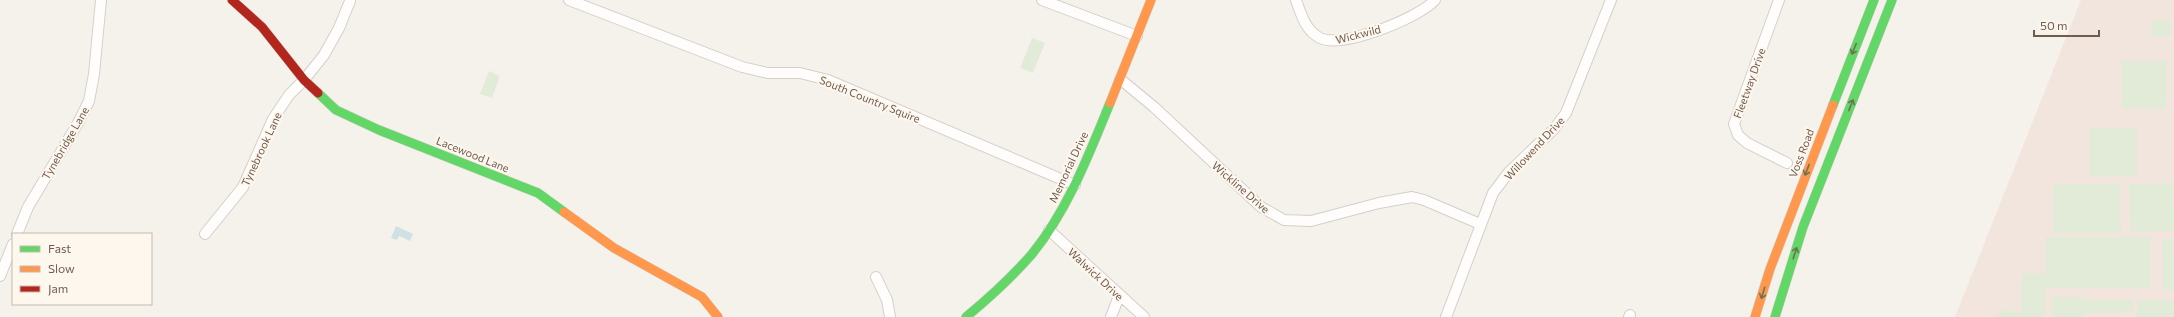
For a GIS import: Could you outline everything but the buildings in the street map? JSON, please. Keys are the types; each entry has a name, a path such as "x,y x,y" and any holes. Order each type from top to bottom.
{"street":[{"name":"Tynebridge Lane","path":"17,233 28,206 78,123 89,100 94,74 102,0"},
{"name":"Lacewood Lane","path":"232,0 262,27 304,80 336,110 379,130 538,193 614,248 702,297 718,317"},
{"name":"South Country Squire","path":"569,0 742,67 768,73 800,73 828,80 1075,185"},
{"path":"1042,0 1137,36"},
{"name":"Memorial Drive","path":"966,317 1010,278 1032,253 1049,230 1075,185 1120,79 1151,0"},
{"name":"Wickwild","path":"1296,0 1303,20 1308,28 1319,37 1330,41 1341,40 1405,21 1421,12 1435,0"},
{"name":"Willowend Drive","path":"1446,317 1493,193 1509,172 1554,129 1566,113 1611,0"},
{"name":"Fleetway Drive","path":"1779,0 1734,124 1738,136 1747,143 1787,163"},
{"name":"Voss Road","path":"1758,316 1770,269 1826,120 1874,0"},
{"path":"1775,317 1803,227 1892,0"},
{"name":"Tynebrook Lane","path":"205,234 243,187 273,119 289,95 304,80 324,55 339,28 350,1"},
{"path":"1865,23 1880,30"},
{"name":"Wickline Drive","path":"1120,79 1154,107 1261,207 1284,220 1311,221 1379,203 1412,197 1424,200 1480,224"},
{"path":"1826,120 1842,128"},
{"name":"Walwick Drive","path":"1049,230 1119,296 1144,317"},
{"path":"0,276 12,246"},
{"path":"876,277 887,300 890,317"},
{"path":"1111,317 1119,296"}],"shaded area":[{"path":"2081,0 2174,0 2174,317 1955,317"},
{"path":"396,226 413,234 410,241 399,236 397,240 391,238"}],"green space":[{"path":"2152,21 2171,21 2171,36 2151,37"},
{"path":"1032,38 1045,43 1033,73 1020,68"},
{"path":"2122,61 2167,61 2166,109 2122,108"},
{"path":"489,71 500,76 492,98 480,94"},
{"path":"2089,128 2137,128 2137,176 2089,177"},
{"path":"2173,183 2174,231 2130,232 2129,184"},
{"path":"2053,184 2120,184 2121,233 2053,233"},
{"path":"2045,237 2150,237 2150,288 2045,288 2045,317 1997,317 2002,309 2021,313 2022,273 2045,274"},
{"path":"2162,239 2174,239 2174,290 2163,290"},
{"path":"2052,297 2085,297 2086,300 2133,300 2133,312 2086,313 2085,317 2052,317"},
{"path":"2137,300 2174,300 2174,317 2137,317"}],"traffic: fast":[{"path":"1833,105 1874,0"},
{"path":"1775,317 1803,227 1892,0"},
{"path":"318,93 336,110 379,130 538,193 564,212"},
{"path":"966,317 992,295 1016,271 1045,237 1077,181 1110,103"}],"traffic: slow":[{"path":"1110,103 1151,0"},
{"path":"1755,317 1770,269 1833,105"},
{"path":"564,212 614,248 702,297 718,317"}],"traffic: jam":[{"path":"232,0 262,27 304,80 318,93"}]}
